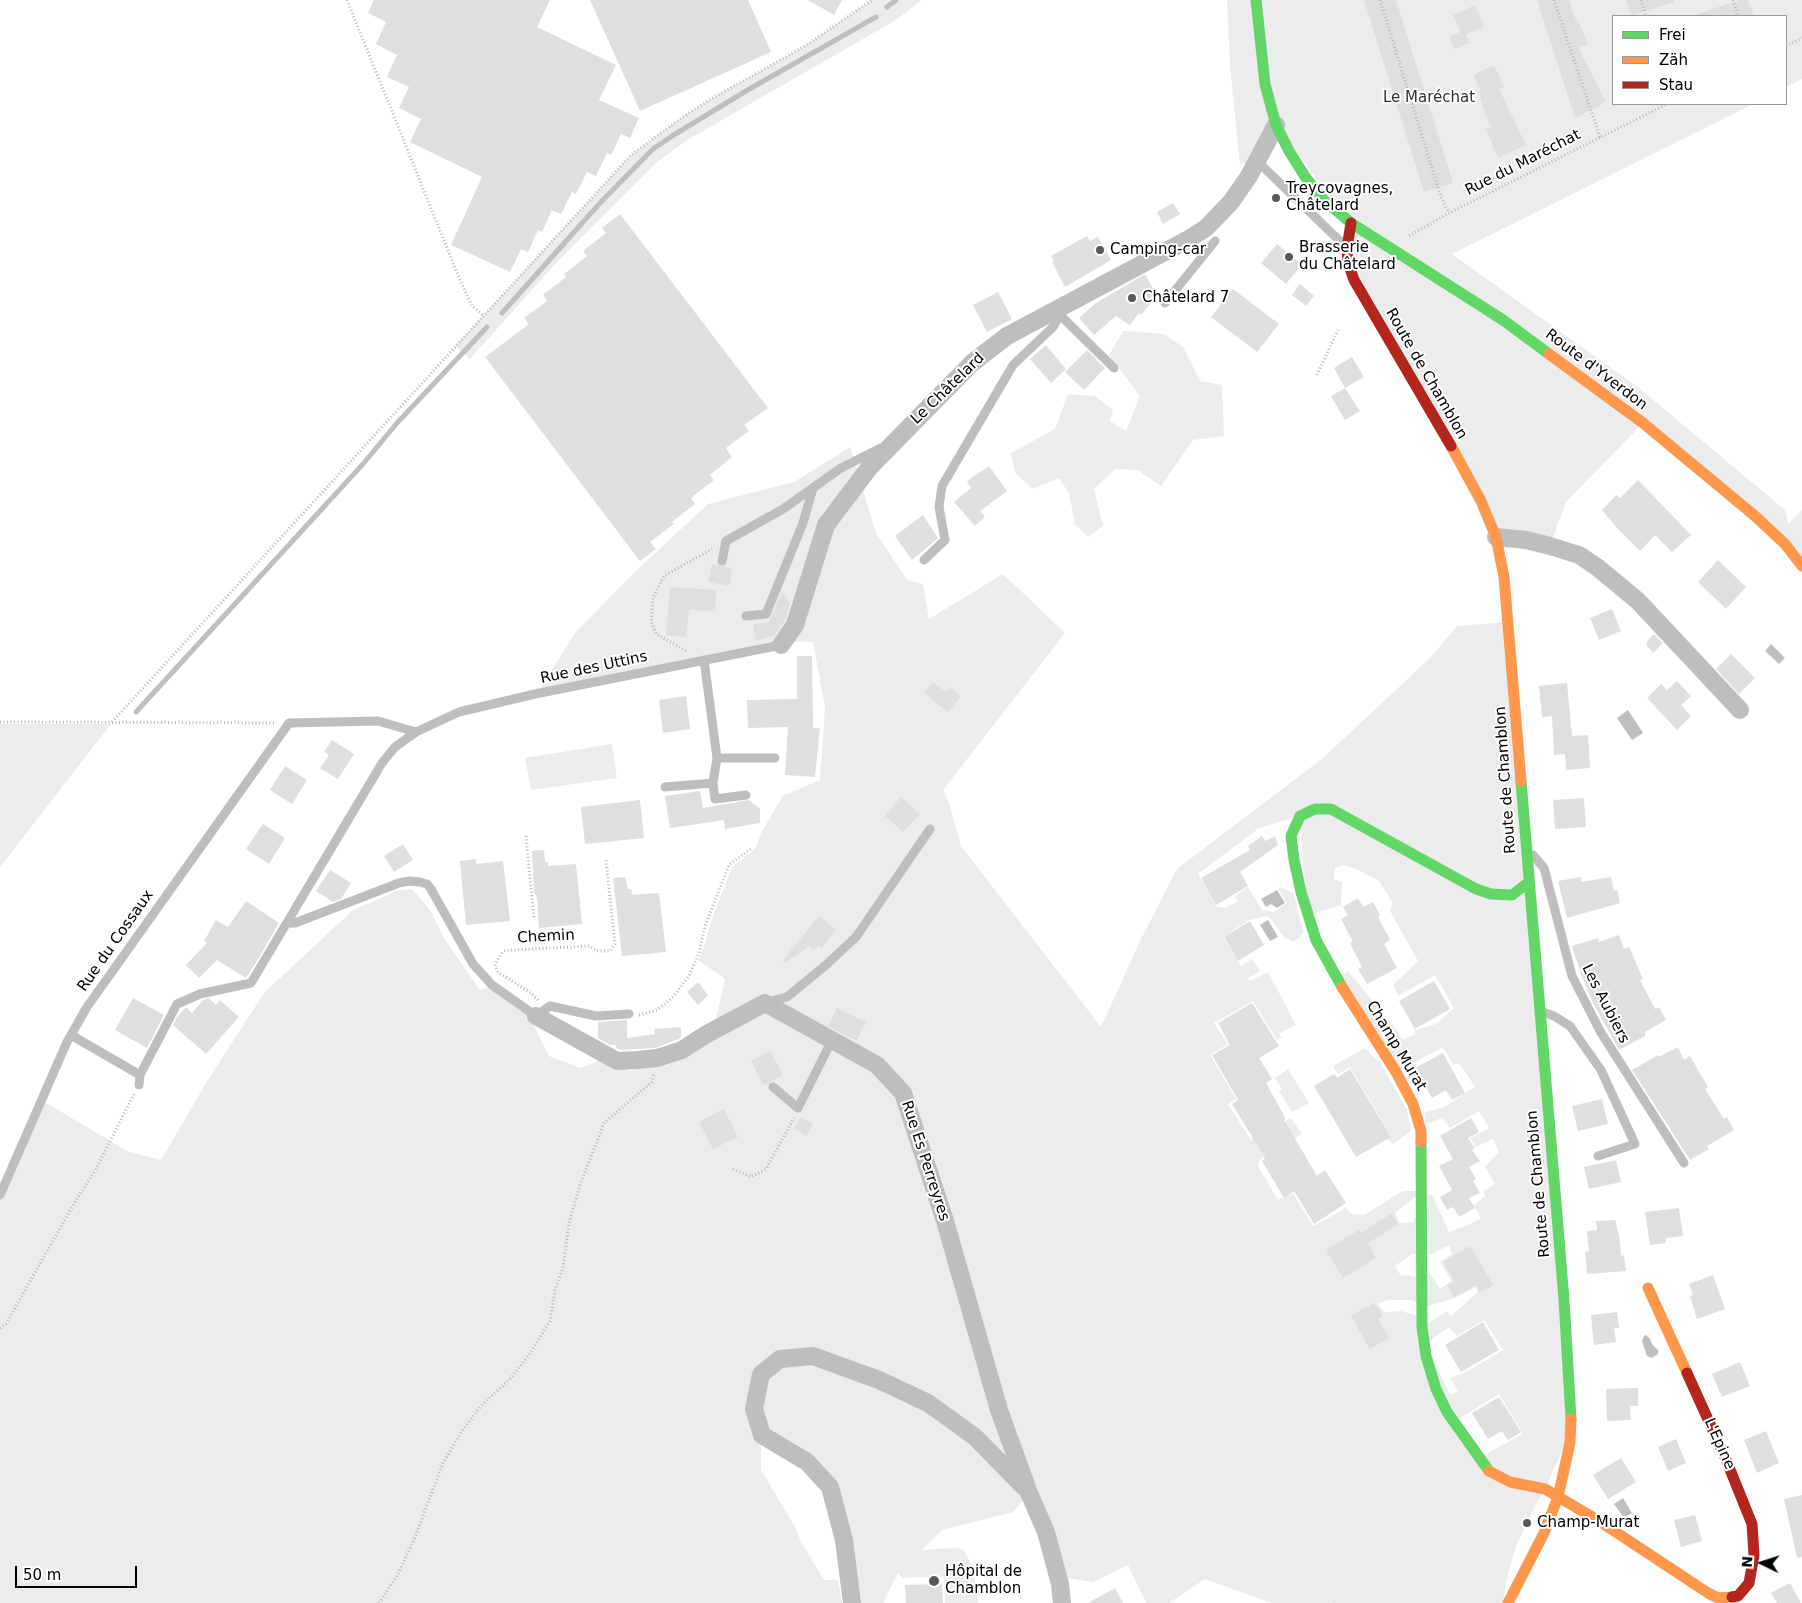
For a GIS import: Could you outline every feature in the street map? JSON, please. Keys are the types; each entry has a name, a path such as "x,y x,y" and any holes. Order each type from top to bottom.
{"street":[{"path":"1256,0 1265,84 1276,125 1306,178 1324,200 1352,223"},
{"name":"Le Châtelard","path":"781,644 795,625 826,525 870,468 972,363 1007,336 1060,312 1206,228 1231,202 1249,176 1276,125"},
{"name":"Route de Chamblon","path":"1352,223 1347,248 1348,263 1354,280 1481,501 1496,537 1504,577 1571,1404 1569,1450 1558,1497 1544,1533 1508,1603"},
{"name":"Route d'Yverdon","path":"1352,223 1503,320 1642,423 1755,516 1784,544 1802,566"},
{"path":"1496,537 1526,540 1550,546 1579,555 1597,567 1638,601 1740,710"},
{"name":"Champ Murat","path":"1529,882 1512,895 1491,894 1476,889 1331,809 1315,809 1300,816 1291,836 1301,892 1316,940 1337,979 1400,1080 1413,1104 1421,1132 1422,1327 1426,1356 1436,1389 1450,1417 1474,1453 1489,1471 1510,1482 1545,1489 1558,1497"},
{"path":"536,1016 617,1061 657,1058 682,1050 705,1034 765,1003"},
{"name":"Rue Es Perreyres","path":"765,1003 877,1065 903,1093 945,1221 999,1410 1029,1493 1046,1532 1060,1584 1062,1603"},
{"name":"L'Epine","path":"1558,1497 1599,1521 1708,1594 1731,1601 1749,1583 1754,1555 1752,1524 1725,1457 1648,1288"},
{"path":"852,1603 844,1540 830,1487 806,1462 762,1435 754,1409 761,1374 780,1358 813,1356 879,1380 928,1403 975,1437 1029,1493"}],"lane":[{"path":"1257,161 1347,248"},
{"path":"1165,303 1215,241"},
{"path":"924,560 945,540 939,507 942,486 1013,365 1053,327 1060,312 1114,368"},
{"path":"722,561 726,541 783,509 842,468 897,440"},
{"path":"746,616 766,614 814,488"},
{"name":"Rue des Uttins","path":"416,732 460,712 545,692 781,644"},
{"path":"704,660 718,758 713,783 715,799 746,795"},
{"path":"289,723 378,721 416,732"},
{"name":"Rue du Cossaux","path":"0,1195 71,1035 86,1007 289,723"},
{"path":"71,1035 140,1080 177,1004 200,994 251,983 382,763 395,747 416,732"},
{"path":"718,758 774,758"},
{"path":"665,787 713,783"},
{"path":"765,1003 787,997 856,937 930,829"},
{"name":"Les Aubiers","path":"1526,847 1544,868 1572,976 1600,1031 1684,1163"},
{"path":"288,923 295,923 399,883 409,881 427,884 473,964 492,985 536,1016 550,1006 596,1016 629,1014"},
{"path":"1540,1011 1554,1016 1570,1026 1601,1070 1635,1144 1598,1156"},
{"path":"773,1087 798,1108 832,1040"}],"path":[{"path":"347,0 460,280 472,306 484,316"},
{"path":"112,722 614,172 638,149 711,99 805,46 872,0"},
{"path":"1380,0 1441,197 1449,213"},
{"path":"1554,0 1600,137"},
{"path":"1641,0 1646,15"},
{"path":"1733,0 1738,15"},
{"path":"1787,46 1802,38"},
{"name":"Rue du Maréchat","path":"1396,252 1412,233 1664,105"},
{"path":"1317,375 1338,330"},
{"path":"704,660 656,634 651,621 654,598 664,576 726,541"},
{"path":"0,722 289,723"},
{"path":"526,836 534,919"},
{"path":"629,1014 639,1015 657,1010 672,998 689,976 699,953 705,926 729,865 752,848"},
{"name":"Chemin","path":"536,1016 541,1005 537,999 498,972 495,966 504,951 589,946 598,951 610,951 615,944 606,860"},
{"path":"378,1603 397,1576 444,1463 460,1434 480,1408 512,1377 531,1352 550,1321 555,1290 563,1268 569,1222 580,1185 604,1123 652,1082 657,1058"},
{"path":"0,1330 6,1324 72,1207 96,1169 140,1080"},
{"path":"733,1169 751,1177 766,1169 798,1108"}],"green space":[{"path":"872,0 922,0 896,20 689,139 657,162 557,262 470,359 455,346 631,155 684,116 805,46"},
{"name":"Le Maréchat","path":"1227,0 1802,0 1802,79 1787,86 1787,15 1612,15 1612,105 1751,105 1452,254 1639,388 1785,510 1788,524 1802,510 1802,566 1643,423 1566,502 1550,546 1496,537 1354,280 1351,223 1276,125 1257,161 1240,164 1230,66"},
{"path":"1123,331 1164,334 1183,347 1200,381 1222,385 1224,436 1193,440 1161,486 1138,470 1115,469 1094,489 1103,526 1088,537 1075,524 1069,493 1059,478 1033,489 1015,473 1011,453 1055,429 1068,394 1095,396 1113,410 1110,421 1126,431 1140,396 1109,355"},
{"path":"850,447 876,533 907,580 923,584 929,619 1003,574 1065,633 943,790 950,806 961,846 1101,1027 1141,939 1177,869 1323,758 1430,658 1457,626 1508,622 1571,1431 1545,1489 1516,1546 1506,1582 1503,1603 1272,1603 1205,1579 1169,1603 1146,1603 1128,1565 1093,1582 1061,1577 1029,1494 1013,1512 942,1530 922,1550 963,1549 973,1567 978,1603 945,1603 944,1576 903,1578 898,1573 884,1603 852,1603 831,1487 761,1435 761,1470 824,1580 838,1580 842,1603 0,1603 0,1199 43,1101 129,1152 161,1160 206,1083 264,993 353,910 399,890 412,889 430,910 445,940 480,990 490,987 514,1002 529,1017 549,1056 581,1068 601,1060 630,1071 669,1059 712,1037 725,979 698,960 732,867 756,848 761,833 783,796 820,780 825,707 813,642 777,642 539,690 576,632 638,569 708,504 794,482","holes":["1299,816 1308,915 1341,905 1342,882 1334,879 1335,868 1343,865 1356,869 1379,881 1393,903 1390,911 1418,961 1393,985 1398,996 1435,975 1454,1008 1436,1024 1415,1030 1415,1034 1402,1040 1397,1030 1348,971 1337,979 1396,1072 1443,1047 1453,1065 1459,1063 1475,1087 1444,1107 1424,1113 1426,1124 1442,1118 1450,1128 1479,1111 1489,1128 1470,1138 1476,1147 1493,1139 1499,1152 1485,1167 1495,1184 1483,1191 1485,1196 1474,1205 1481,1218 1449,1232 1433,1196 1421,1191 1403,1191 1364,1215 1352,1214 1345,1207 1343,1210 1313,1226 1293,1193 1278,1200 1258,1166 1260,1159 1302,1134 1291,1118 1251,1140 1228,1104 1236,1099 1210,1055 1228,1044 1214,1023 1253,1001 1277,1040 1282,1038 1279,1033 1296,1025 1268,972 1250,981 1248,978 1260,971 1252,959 1241,966 1223,937 1249,920 1268,916 1284,937 1293,942 1303,932 1294,894 1282,887 1278,889 1287,903 1274,912 1262,910 1248,887 1235,896 1238,901 1225,908 1216,906 1198,874 1259,828","1421,1192 1414,1222 1399,1223 1395,1213","1449,1245 1452,1254 1440,1262 1452,1281 1440,1289 1429,1272 1416,1278 1410,1275 1401,1276 1395,1266 1412,1254 1432,1254","1476,1287 1478,1292 1451,1316 1447,1311 1423,1327 1415,1315 1401,1311 1384,1312 1378,1304 1387,1300 1413,1300 1422,1308 1455,1298","1484,1320 1503,1350 1462,1374 1450,1378 1458,1391 1450,1395 1425,1344 1449,1327 1457,1336","1499,1394 1523,1434 1479,1459 1454,1422"]},
{"path":"0,724 111,724 0,867"},
{"path":"612,744 617,778 531,790 525,758"},
{"path":"1365,1048 1381,1064 1407,1110 1411,1131 1393,1144 1387,1139 1391,1136 1350,1067 1338,1074 1333,1066"},
{"path":"1288,1069 1309,1103 1292,1112 1279,1091 1282,1089 1275,1078"}],"shaded area":[{"path":"1771,644 1785,658 1779,664 1765,651"},
{"path":"1628,710 1643,733 1632,740 1617,718"},
{"path":"1277,890 1285,903 1277,908 1271,904 1266,907 1261,899"},
{"path":"1268,920 1278,937 1270,941 1260,925"},
{"path":"1646,1335 1658,1350 1658,1354 1652,1358 1647,1356 1642,1341"},
{"path":"1623,1498 1632,1513 1624,1518 1614,1504"}],"building":[{"path":"374,0 550,0 537,27 616,65 599,100 639,118 630,138 621,134 611,155 607,153 596,176 587,172 576,194 572,192 561,214 552,210 542,232 538,230 528,252 521,249 510,272 451,245 482,177 410,142 421,119 399,108 409,87 387,77 397,55 376,44 386,22 368,13"},
{"path":"590,0 748,0 771,52 640,111"},
{"path":"808,0 842,0 834,15"},
{"path":"1364,0 1396,0 1453,183 1424,192"},
{"path":"1537,0 1569,0 1576,21 1578,20 1588,44 1579,48 1606,102 1575,118"},
{"path":"1626,0 1674,0 1674,2 1631,15"},
{"path":"1739,0 1748,0 1754,15 1698,15"},
{"path":"1475,5 1484,27 1466,34 1469,43 1455,49 1449,37 1460,32 1453,15"},
{"path":"1494,65 1504,87 1499,89 1526,145 1498,158 1486,129 1491,127 1484,111 1479,92 1481,91 1473,75"},
{"path":"1173,203 1180,214 1163,224 1157,212"},
{"path":"620,214 768,408 744,425 749,431 726,448 732,457 710,475 714,480 691,498 695,504 672,522 674,524 650,542 656,549 640,561 485,357 529,324 524,318 547,301 543,295 566,277 564,274 587,256 583,251 606,233 602,228"},
{"path":"1087,236 1090,241 1098,237 1111,260 1065,287 1052,262 1054,261 1051,256"},
{"path":"1277,244 1302,265 1286,284 1261,263"},
{"name":"Châtelard 7","path":"1145,274 1157,296 1141,315 1139,313 1130,325 1116,316 1094,335 1079,318 1096,303"},
{"path":"1300,284 1314,296 1306,306 1292,295"},
{"path":"1233,289 1279,324 1257,352 1211,317"},
{"path":"998,292 1012,319 987,332 973,305"},
{"path":"1046,345 1066,369 1051,383 1030,359"},
{"path":"1087,350 1105,368 1084,390 1065,372"},
{"path":"1352,357 1364,377 1345,388 1334,368"},
{"path":"1345,388 1360,411 1345,420 1331,396"},
{"path":"989,466 1007,491 980,511 985,517 975,526 954,502 971,488 967,481"},
{"path":"1638,480 1691,535 1672,552 1655,535 1640,551 1602,510 1616,495 1620,498"},
{"path":"923,515 938,538 912,560 895,536"},
{"path":"1718,560 1746,587 1726,609 1698,582"},
{"path":"712,564 732,568 729,586 708,582"},
{"path":"670,587 716,590 715,611 689,610 686,637 666,635"},
{"path":"782,591 790,604 785,620 774,636 756,641 753,624 769,622"},
{"path":"1612,609 1621,631 1599,640 1590,618"},
{"path":"1654,634 1663,643 1653,653 1647,646 1647,641"},
{"path":"1731,654 1755,678 1739,694 1716,669"},
{"path":"797,656 812,656 813,728 820,728 815,777 785,775 788,727 748,728 747,700 797,699"},
{"path":"1677,681 1691,696 1681,705 1691,716 1677,730 1647,698 1661,684 1667,690"},
{"path":"933,682 946,692 950,687 961,696 948,712 924,693"},
{"path":"1567,683 1572,736 1588,735 1590,768 1566,770 1565,754 1554,755 1552,716 1542,717 1539,686"},
{"path":"686,696 690,729 663,733 659,700"},
{"path":"332,740 354,754 338,779 320,768 329,755 324,752"},
{"path":"285,766 307,780 292,804 270,790"},
{"path":"700,791 703,808 749,800 760,809 760,823 725,829 724,820 670,828 665,796"},
{"path":"901,797 920,814 903,832 885,816"},
{"path":"1584,798 1586,827 1555,829 1553,800"},
{"path":"640,800 644,838 585,844 581,807"},
{"path":"263,824 285,838 269,864 246,849"},
{"path":"1262,836 1265,841 1275,836 1278,845 1240,872 1248,886 1216,905 1201,878 1250,850 1248,846"},
{"path":"403,844 413,860 394,872 384,856"},
{"path":"544,850 545,862 548,862 548,866 576,864 582,924 539,928 537,899 534,892 532,851"},
{"path":"476,859 476,864 503,861 510,921 466,925 460,861"},
{"path":"330,870 351,883 341,899 333,902 316,891"},
{"path":"625,877 628,889 631,889 632,895 659,893 666,952 622,956 613,878"},
{"path":"1581,877 1581,882 1611,877 1614,891 1617,890 1620,903 1567,918 1558,881"},
{"path":"1358,898 1363,907 1373,902 1380,915 1378,917 1390,940 1384,944 1397,968 1367,984 1358,969 1362,967 1350,943 1353,942 1341,919 1348,915 1343,907"},
{"path":"246,901 279,923 257,961 246,978 217,960 199,978 186,965 207,943 204,941 216,920 228,927"},
{"path":"819,916 836,930 821,948 818,945 814,950 809,946 785,963 783,960"},
{"path":"1250,921 1264,945 1238,961 1224,937"},
{"path":"1619,935 1624,949 1629,947 1643,979 1640,980 1655,1009 1659,1007 1666,1020 1645,1032 1645,1036 1619,1050 1593,1003 1572,946 1598,938 1599,942"},
{"path":"1434,981 1450,1009 1415,1029 1399,1001"},
{"path":"698,982 708,995 698,1005 687,992"},
{"path":"133,998 164,1015 147,1048 115,1030"},
{"path":"209,998 216,1005 220,1000 239,1017 206,1054 173,1025 186,1007 192,1013 203,1000"},
{"path":"1252,1003 1279,1046 1259,1058 1272,1079 1266,1083 1286,1119 1284,1120 1317,1176 1325,1170 1346,1203 1314,1224 1294,1191 1284,1198 1262,1161 1265,1158 1232,1104 1238,1100 1212,1055 1230,1045 1218,1023"},
{"path":"837,1008 866,1022 856,1041 828,1026"},
{"path":"627,1020 627,1038 655,1034 654,1029 681,1027 681,1038 655,1048 620,1050 616,1048 616,1045 610,1045 598,1038 598,1022"},
{"path":"1678,1047 1684,1060 1690,1056 1708,1087 1705,1089 1724,1119 1727,1117 1734,1130 1707,1146 1709,1149 1690,1160 1632,1070 1658,1055 1659,1057"},
{"path":"770,1051 783,1075 763,1085 751,1061"},
{"path":"1443,1053 1465,1093 1452,1100 1446,1090 1432,1098 1415,1068"},
{"path":"1350,1069 1391,1137 1356,1157 1314,1086 1334,1074 1337,1078"},
{"path":"1602,1099 1608,1124 1578,1131 1572,1106"},
{"path":"724,1109 738,1137 713,1149 699,1122"},
{"path":"801,1117 813,1124 806,1136 794,1128"},
{"path":"1471,1118 1479,1132 1468,1138 1475,1148 1472,1150 1480,1161 1469,1167 1476,1179 1473,1181 1480,1193 1469,1198 1475,1208 1459,1217 1453,1207 1447,1210 1440,1197 1452,1190 1439,1166 1453,1159 1440,1136"},
{"path":"1616,1160 1621,1182 1589,1189 1584,1167"},
{"path":"1679,1208 1683,1236 1666,1238 1666,1243 1650,1245 1645,1212"},
{"path":"1391,1214 1398,1224 1368,1243 1376,1258 1343,1278 1326,1250 1359,1230 1361,1233"},
{"path":"1615,1220 1621,1256 1624,1255 1626,1271 1587,1274 1585,1252 1589,1251 1587,1231 1597,1230 1596,1221"},
{"path":"1470,1246 1493,1285 1480,1293 1476,1285 1454,1297 1447,1285 1454,1281 1443,1262"},
{"path":"1713,1275 1725,1309 1697,1319 1690,1296 1693,1295 1689,1284"},
{"path":"1374,1303 1383,1316 1378,1319 1389,1338 1370,1349 1351,1316"},
{"path":"1617,1312 1619,1328 1614,1328 1616,1342 1594,1345 1591,1315"},
{"path":"1483,1322 1499,1350 1461,1372 1445,1345"},
{"path":"1740,1362 1750,1386 1722,1397 1712,1374"},
{"path":"1638,1388 1638,1406 1630,1406 1631,1420 1607,1421 1606,1389"},
{"path":"1499,1397 1521,1432 1508,1440 1502,1431 1488,1439 1472,1413"},
{"path":"1766,1431 1779,1463 1757,1473 1744,1440"},
{"path":"1676,1439 1686,1463 1668,1471 1658,1447"},
{"path":"1621,1458 1636,1482 1608,1499 1593,1475"},
{"path":"1802,1495 1802,1557 1797,1558 1784,1499"},
{"path":"1695,1515 1702,1541 1681,1547 1674,1520"},
{"path":"1790,1583 1801,1603 1777,1603 1771,1593"},
{"path":"942,1584 943,1603 906,1603 905,1585"},
{"path":"1115,1588 1123,1603 1088,1603"}],"waterway":[{"path":"887,7 896,0"},
{"path":"502,313 600,203 653,149 746,91 876,17"},
{"path":"136,712 363,464 397,423 487,327"}],"traffic: fast":[{"path":"1256,0 1265,84 1276,125 1306,178 1324,200 1351,223 1503,320 1549,354"},
{"path":"1521,781 1564,1300 1571,1419"},
{"path":"1342,987 1316,940 1301,892 1291,836 1300,816 1315,809 1331,809 1476,889 1491,894 1512,895 1529,882"},
{"path":"1421,1142 1422,1327 1426,1356 1436,1389 1447,1412 1489,1471"}],"traffic: slow":[{"path":"1549,354 1643,423 1755,516 1785,544 1802,566"},
{"path":"1451,446 1481,501 1496,537 1504,577 1521,781"},
{"path":"1342,987 1396,1072 1413,1104 1421,1131 1421,1142"},
{"path":"1648,1288 1687,1373"},
{"path":"1508,1603 1544,1533 1558,1497 1570,1443 1571,1419"},
{"path":"1489,1471 1510,1482 1545,1489 1599,1521 1708,1593 1718,1598 1732,1597"}],"traffic: jam":[{"path":"1351,223 1347,248 1348,263 1354,280 1451,446"},
{"path":"1687,1373 1725,1457 1752,1524 1754,1555 1749,1583 1738,1596 1732,1597"}],"place":[{"name":"Treycovagnes, Châtelard","path":"1276,198"},
{"name":"Camping-car","path":"1100,250"},
{"name":"Brasserie du Châtelard","path":"1289,257"},
{"name":"Châtelard 7","path":"1132,298"},
{"name":"Champ-Murat","path":"1527,1523"},
{"name":"Hôpital de Chamblon","path":"934,1581"}]}
